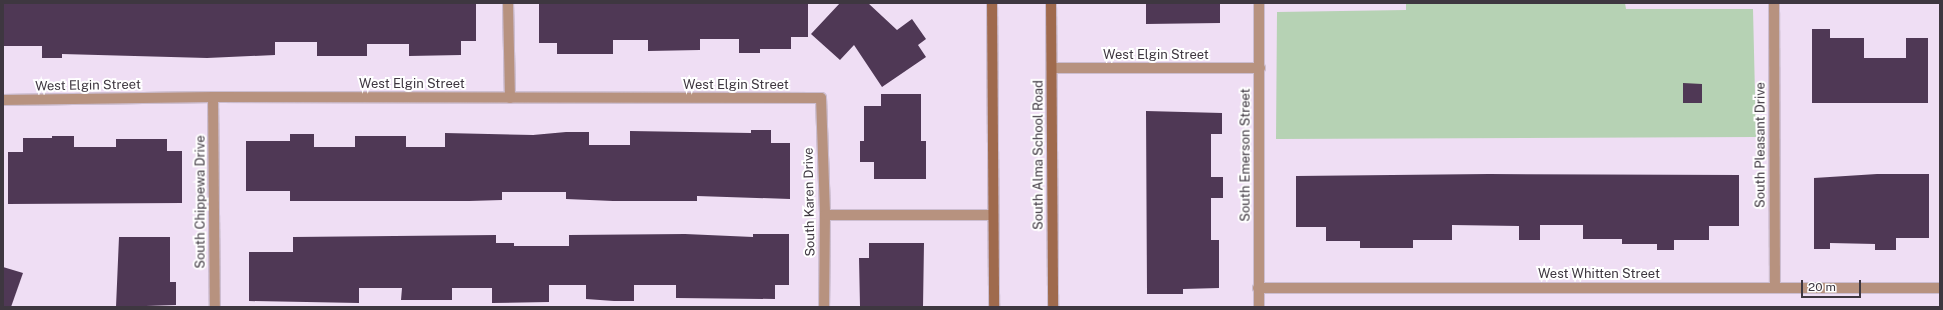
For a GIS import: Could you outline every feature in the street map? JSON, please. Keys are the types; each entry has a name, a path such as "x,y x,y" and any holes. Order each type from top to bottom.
{"main road":[{"path":"992,3 994,307"},
{"name":"South Alma School Road","path":"1051,3 1053,307"}],"street":[{"path":"508,3 510,98"},
{"name":"South Emerson Street","path":"1258,307 1260,68 1259,3"},
{"name":"South Pleasant Drive","path":"1774,3 1774,287"},
{"name":"West Elgin Street","path":"1052,68 1260,68"},
{"name":"West Elgin Street","path":"3,100 213,96 821,98"},
{"name":"South Chippewa Drive","path":"213,96 215,307"},
{"name":"South Karen Drive","path":"821,98 825,215 824,307"},
{"path":"825,215 993,215"},
{"name":"West Whitten Street","path":"1258,288 1940,288"}],"green space":[{"path":"1406,3 1625,3 1626,9 1753,9 1756,137 1276,139 1277,12 1406,10"}],"building":[{"path":"3,3 476,3 476,41 461,41 461,55 409,56 409,44 367,44 367,56 317,56 317,42 275,42 275,55 207,58 62,54 62,58 42,58 42,46 3,46"},
{"path":"539,3 808,3 808,37 791,37 791,49 760,49 760,53 739,53 739,39 700,39 700,50 648,51 648,40 613,40 613,54 557,54 557,43 539,43"},
{"path":"840,3 868,3 897,30 912,19 926,39 918,45 926,57 882,87 854,45 840,60 811,34"},
{"path":"1146,3 1220,4 1220,23 1146,24"},
{"path":"1812,29 1830,29 1830,38 1864,38 1864,58 1906,58 1906,38 1928,38 1928,103 1812,103"},
{"path":"1683,83 1702,84 1702,103 1683,103"},
{"path":"881,94 921,94 921,141 926,141 926,179 874,179 874,162 860,162 860,141 864,141 864,106 881,106"},
{"path":"1146,111 1222,113 1222,134 1211,134 1211,177 1223,177 1223,198 1211,198 1211,240 1219,240 1219,288 1183,289 1183,294 1147,294"},
{"path":"751,130 771,130 771,143 790,143 790,199 697,196 697,201 613,201 566,199 566,192 502,192 502,200 290,201 290,191 246,191 246,141 290,141 290,134 314,134 314,147 355,147 355,136 406,136 406,147 445,147 445,133 533,135 566,132 589,132 589,145 630,145 630,131 751,133"},
{"path":"52,136 74,136 74,147 116,147 116,139 167,139 167,151 182,151 182,203 8,204 8,152 23,152 23,138 52,138"},
{"path":"1489,174 1739,175 1739,226 1709,226 1709,240 1674,240 1674,250 1657,250 1657,244 1622,244 1622,239 1583,239 1583,225 1540,225 1540,240 1519,240 1519,226 1452,225 1452,240 1413,240 1413,248 1360,248 1360,241 1326,241 1326,227 1296,227 1296,176"},
{"path":"1877,174 1929,174 1929,238 1896,238 1896,250 1875,250 1875,244 1830,243 1830,249 1814,249 1814,178"},
{"path":"685,234 753,237 753,234 789,234 789,285 775,285 775,299 676,298 676,285 634,285 634,301 614,301 586,299 586,285 549,285 549,302 492,303 492,288 452,288 452,300 401,300 402,288 359,288 359,303 249,301 249,252 293,252 293,237 496,235 496,243 514,243 514,246 569,246 569,235"},
{"path":"119,237 170,237 170,282 176,282 176,305 116,307"},
{"path":"869,243 924,243 923,307 860,307 859,258 869,258"},
{"path":"3,267 23,273 11,307 3,307"}]}
